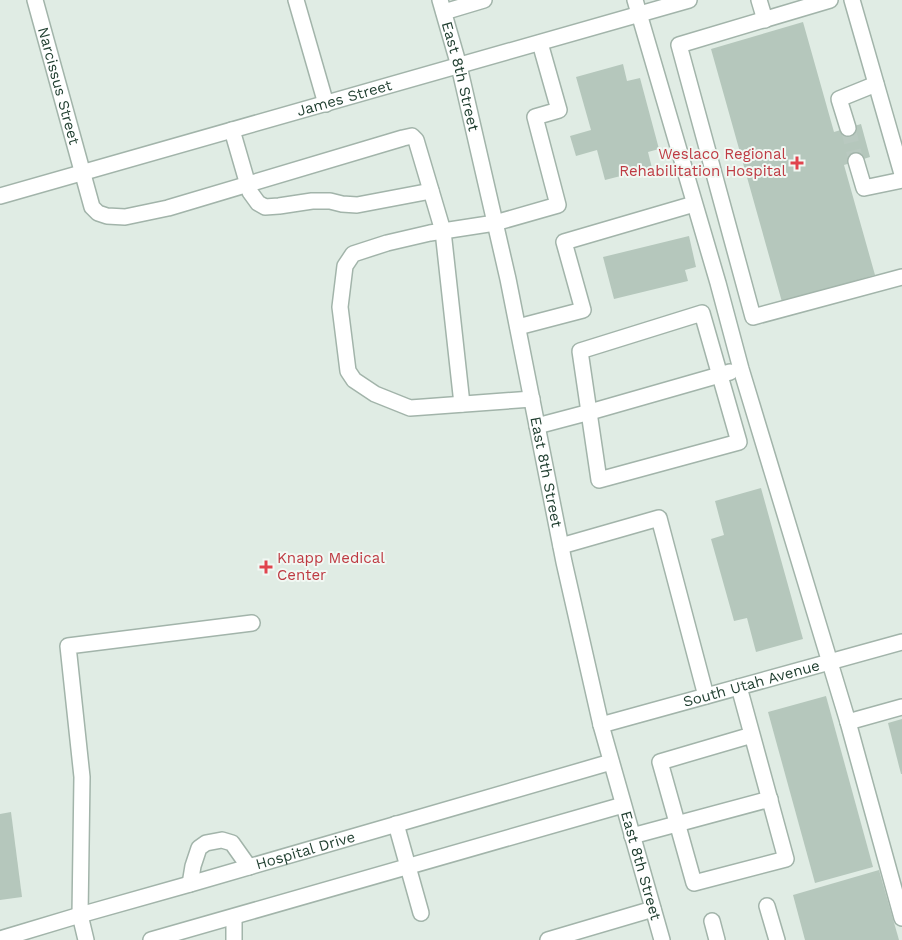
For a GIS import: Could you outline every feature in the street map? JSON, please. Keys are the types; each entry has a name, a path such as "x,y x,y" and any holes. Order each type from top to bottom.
{"street":[{"name":"Narcissus Street","path":"35,0 92,207 98,213 106,216 124,217 168,208 412,136 416,140 431,191"},
{"path":"296,0 326,104"},
{"path":"442,6 484,0"},
{"name":"James Street","path":"0,196 540,43 637,7 689,0"},
{"path":"759,0 764,20"},
{"path":"830,0 679,45 753,317 902,277"},
{"path":"852,0 876,84 896,134 902,174"},
{"name":"East 8th Street","path":"442,6 459,66 518,327 561,546 600,725 662,940"},
{"path":"637,7 718,283 741,369 848,722 902,918"},
{"path":"532,398 410,408 375,394 354,380 348,372 340,307 345,266 353,254 387,243 443,231 495,223 558,204 535,117 559,110 540,43"},
{"path":"848,128 839,99 876,84"},
{"path":"232,130 250,192 258,203 265,207 312,201 330,201 357,205 431,191 443,231 462,404"},
{"path":"856,161 864,188 902,180"},
{"path":"518,327 583,310 564,242 692,197 717,183"},
{"path":"702,313 740,442 600,480 590,412 580,351 702,313"},
{"path":"537,426 741,369"},
{"path":"561,546 659,518 706,696"},
{"path":"86,940 80,915 82,777 68,646 252,623"},
{"name":"South Utah Avenue","path":"600,725 902,642"},
{"path":"739,687 786,859 694,884 660,762 752,735"},
{"path":"848,722 902,707"},
{"name":"Hospital Drive","path":"0,939 611,762"},
{"path":"632,836 770,799"},
{"path":"151,940 193,934 234,917 622,805"},
{"path":"396,824 421,913"},
{"path":"190,884 199,848 206,843 222,840 232,843 249,867"},
{"path":"767,906 777,940"},
{"path":"548,940 653,909"},
{"path":"234,917 234,940"},
{"path":"712,921 717,940"}],"building":[{"name":"Weslaco Regional Rehabilitation Hospital","path":"803,22 834,132 861,124 870,157 844,165 875,275 782,302 711,49"},
{"path":"623,64 627,81 640,78 659,149 648,152 652,168 605,180 597,150 576,156 570,136 591,130 576,77"},
{"path":"689,236 696,267 685,270 688,281 614,299 603,257"},
{"path":"761,488 803,639 756,652 747,618 734,621 711,539 724,535 715,501"},
{"path":"826,696 873,867 815,883 768,712"},
{"path":"902,719 902,774 901,774 888,723"},
{"path":"11,812 22,897 0,900 0,814"},
{"path":"879,870 899,940 805,940 793,895"}],"tunnel":[{"path":"848,128 856,161"}],"place":[{"name":"Weslaco Regional Rehabilitation Hospital","path":"797,163"},
{"name":"Knapp Medical Center","path":"266,567"}]}
